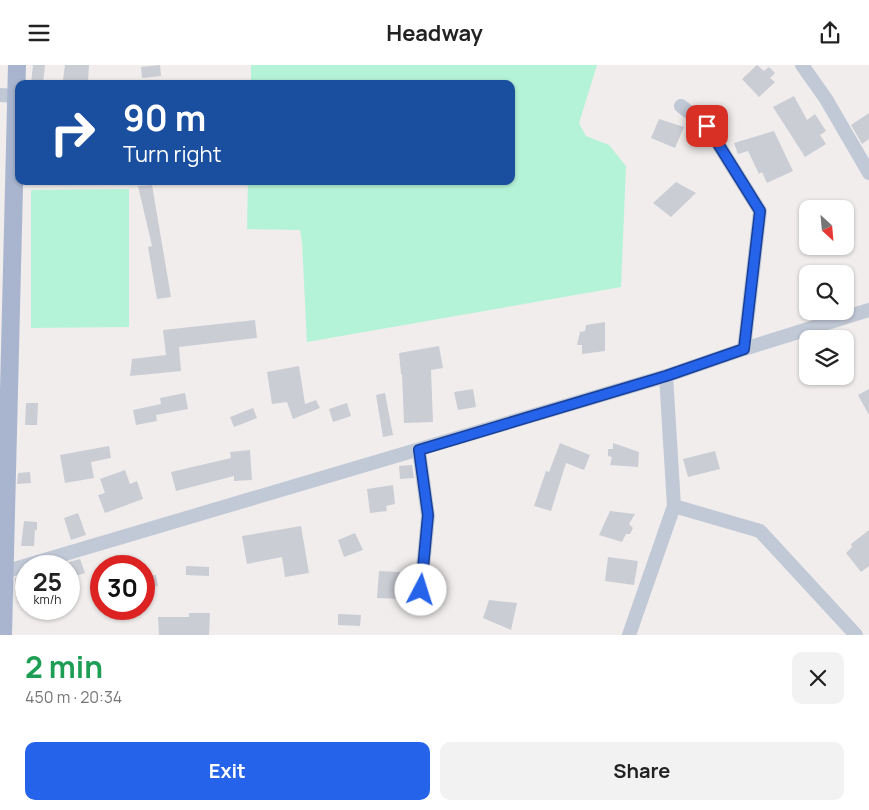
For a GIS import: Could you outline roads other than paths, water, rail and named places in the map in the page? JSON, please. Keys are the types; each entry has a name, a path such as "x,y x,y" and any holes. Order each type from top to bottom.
{"main road":[{"path":"7,634 4,572 8,96 17,65"}],"street":[{"path":"802,65 826,99 869,173"},
{"path":"681,106 707,126 760,211 744,349"},
{"path":"4,572 666,376 744,349 869,311"},
{"path":"629,635 674,506 666,376"},
{"path":"419,450 428,515 419,608"},
{"path":"674,506 760,531 856,635"}]}
